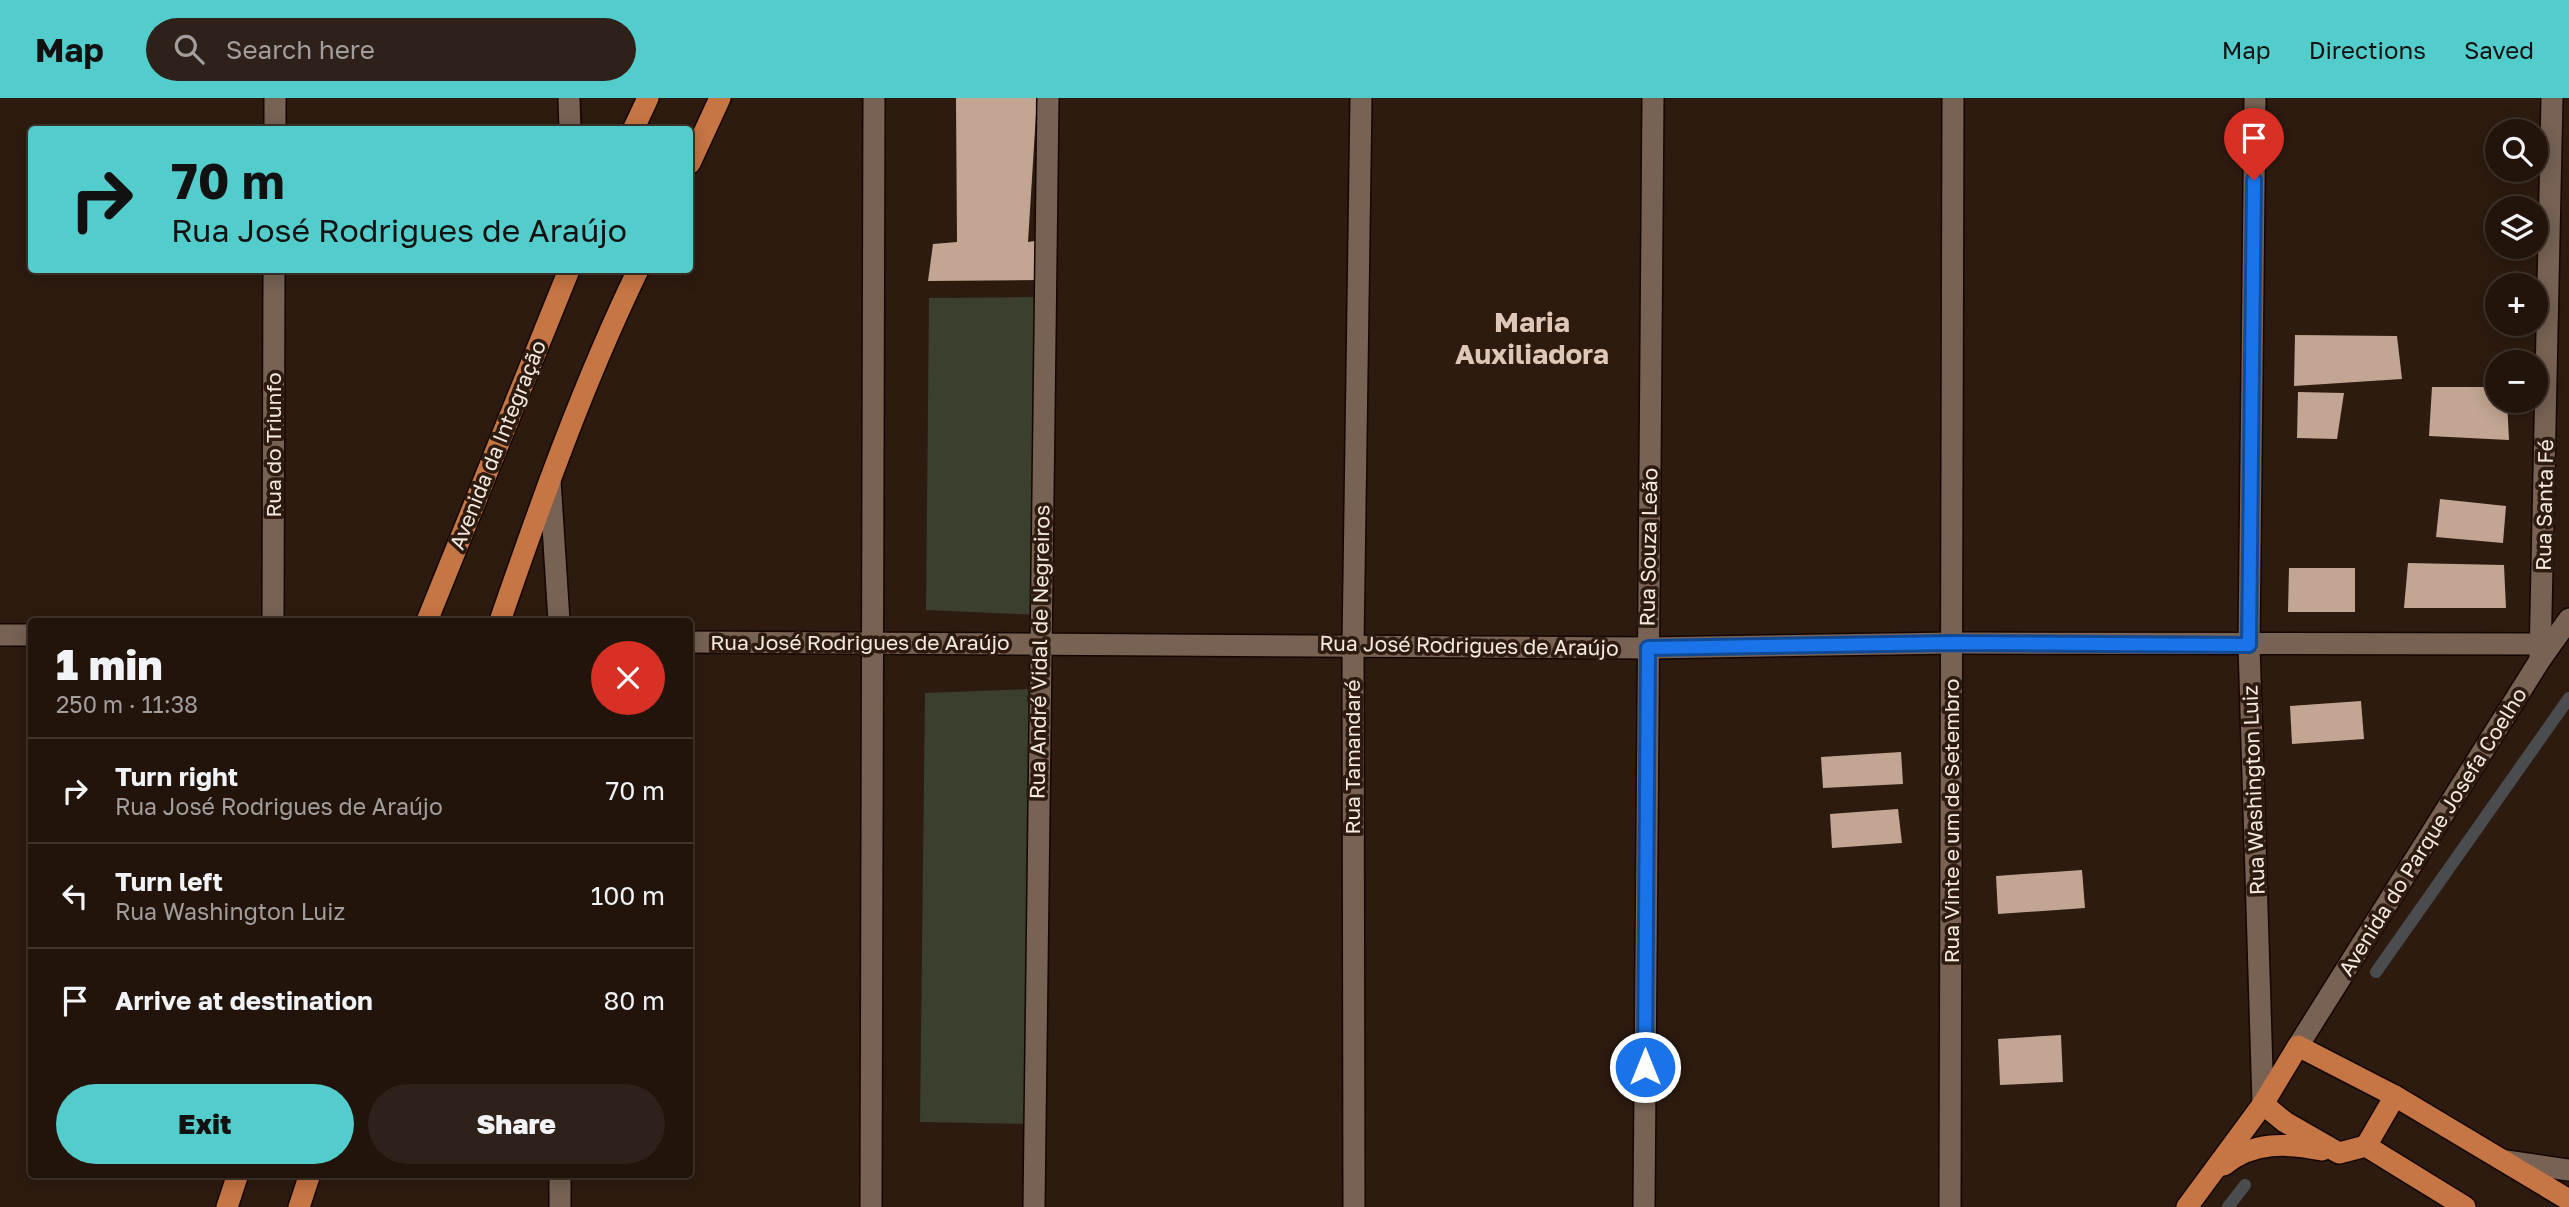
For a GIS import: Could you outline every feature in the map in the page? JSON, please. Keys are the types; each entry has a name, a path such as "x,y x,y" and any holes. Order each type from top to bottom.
{"main road":[{"path":"635,126 648,98"},
{"path":"693,156 720,98"},
{"name":"Avenida da Integração","path":"428,618 568,273"},
{"path":"501,618 550,476 604,341 637,273"},
{"path":"2187,1207 2263,1104 2298,1046 2395,1096 2569,1200"},
{"path":"2209,1178 2238,1154 2267,1146 2300,1146 2339,1153 2366,1146 2395,1096"},
{"path":"2263,1104 2285,1122 2339,1153"},
{"path":"2366,1146 2465,1207"},
{"path":"227,1207 237,1178"},
{"path":"299,1207 309,1178"}],"street":[{"path":"275,98 275,126"},
{"path":"569,98 570,126"},
{"path":"871,1207 874,98"},
{"name":"Rua André Vidal de Negreiros","path":"1034,1207 1048,98"},
{"name":"Rua Tamandaré","path":"1354,1207 1353,645 1360,98"},
{"name":"Rua Souza Leão","path":"1644,1207 1653,98"},
{"name":"Rua Vinte e um de Setembro","path":"1950,1207 1953,98"},
{"name":"Rua Washington Luiz","path":"2255,98 2249,645 2263,1104"},
{"name":"Rua Santa Fé","path":"2541,652 2552,98"},
{"name":"Rua do Triunfo","path":"274,273 274,618"},
{"path":"550,476 559,618"},
{"name":"Avenida do Parque Josefa Coelho","path":"2298,1046 2541,652 2569,620"},
{"path":"0,635 28,635"},
{"name":"Rua José Rodrigues de Araújo","path":"693,642 1648,648 1952,643 2249,645 2541,652"},
{"path":"2506,1161 2569,1170"},
{"path":"560,1178 560,1207"}],"green space":[{"path":"1036,297 1041,615 926,610 929,298"},
{"path":"1029,689 1038,1124 920,1122 925,693"}],"building":[{"path":"956,98 1037,98 1028,242 1041,240 1040,280 928,281 933,244 957,242"},
{"path":"2295,335 2397,336 2402,379 2294,386"},
{"path":"2432,387 2485,387 2485,413 2508,413 2509,440 2429,436"},
{"path":"2298,392 2344,393 2337,439 2297,438"},
{"path":"2440,499 2506,506 2503,543 2436,537"},
{"path":"2408,563 2504,565 2506,608 2404,608"},
{"path":"2289,568 2355,568 2355,612 2288,612"},
{"path":"2361,701 2364,739 2292,744 2290,706"},
{"path":"1901,752 1903,784 1823,788 1821,757"},
{"path":"1898,809 1902,843 1832,848 1830,814"},
{"path":"2082,870 2085,908 1998,914 1996,876"},
{"path":"2061,1035 2063,1082 2000,1085 1998,1039"}],"waterway":[{"path":"2376,972 2569,698"},
{"path":"2228,1207 2245,1185"}],"district":[{"name":"Maria Auxiliadora","path":"1532,338"}],"route":[{"path":"1645,1067 1648,648 1952,643 2249,645 2254,180"}]}
